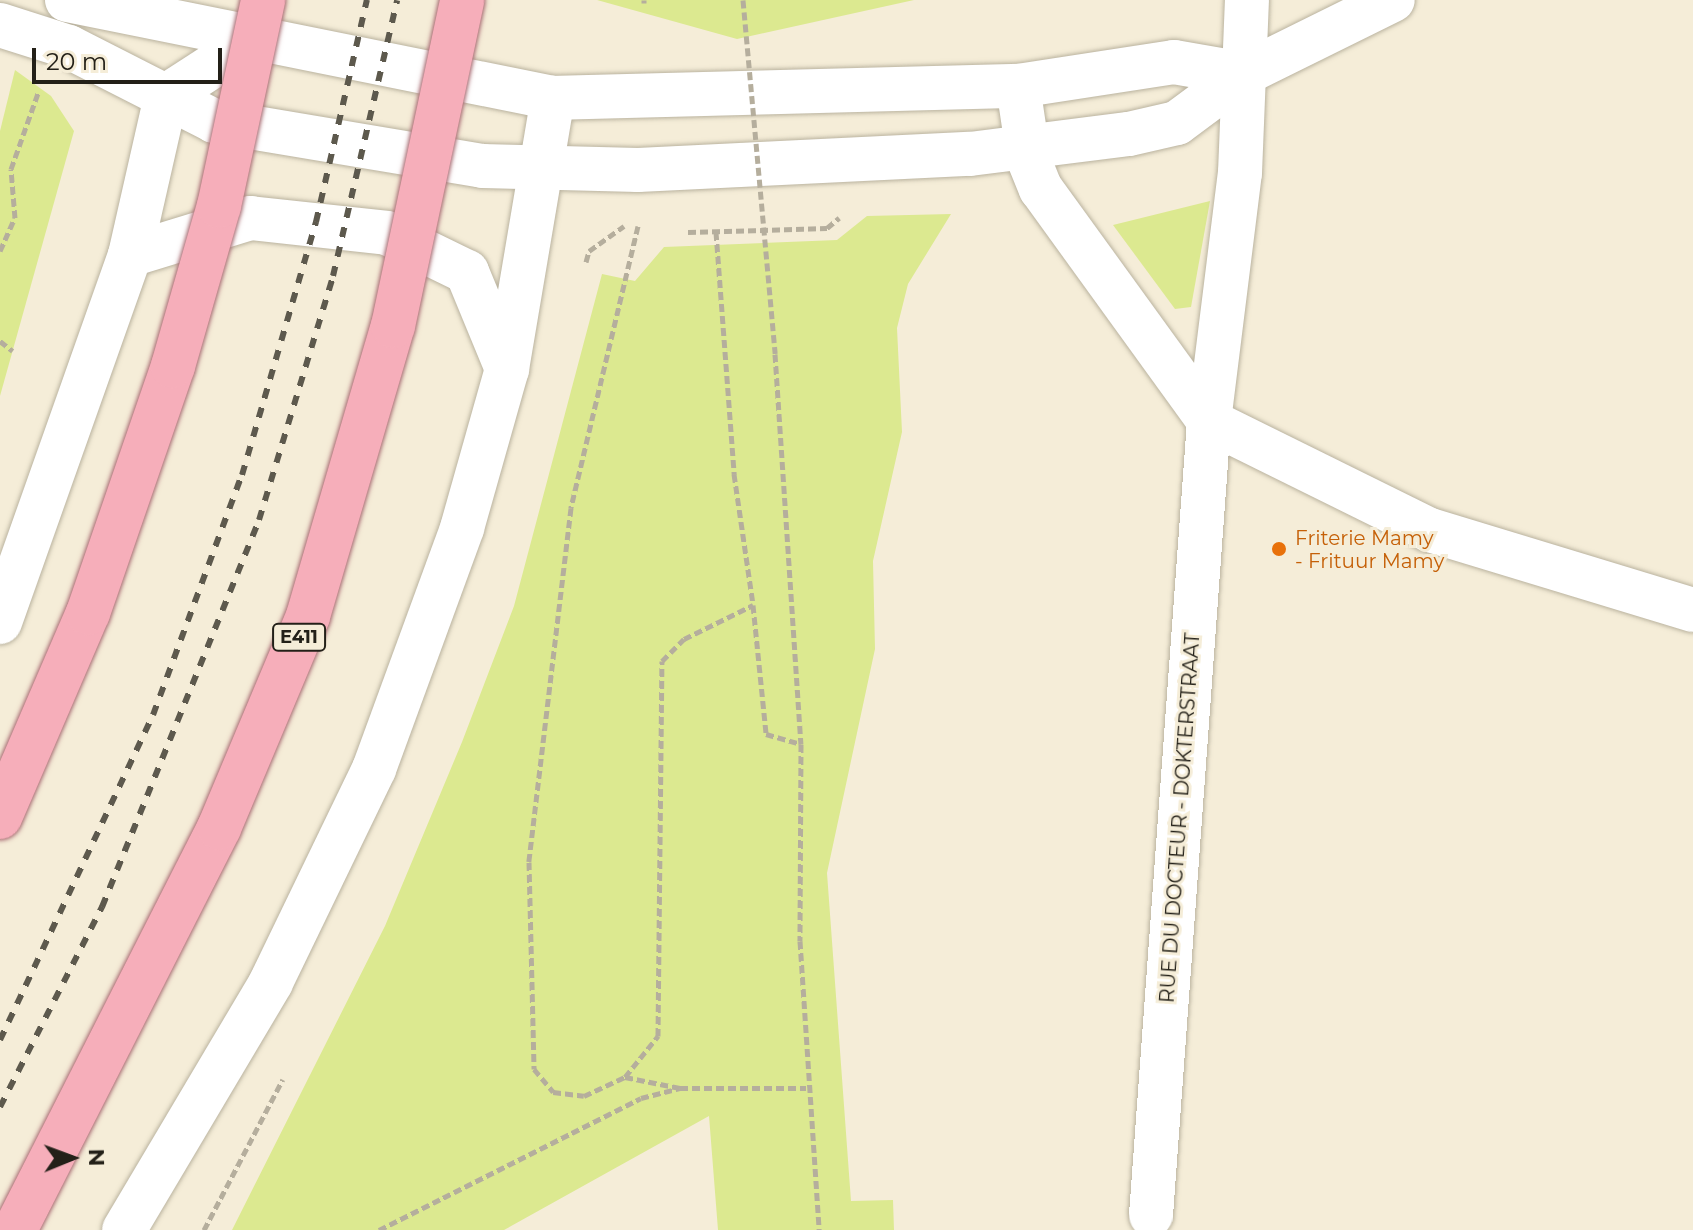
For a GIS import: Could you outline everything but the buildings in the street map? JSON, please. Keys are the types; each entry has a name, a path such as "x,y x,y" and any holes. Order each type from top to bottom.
{"highway":[{"path":"0,817 88,613 173,366 219,206 263,0"},
{"name":"E411","path":"15,1230 219,828 308,616 393,326 462,0"}],"street":[{"path":"67,0 251,41 553,98 1018,86 1174,62 1243,74"},
{"name":"RUE DU DOCTEUR - DOKTERSTRAAT","path":"1151,1215 1209,421 1240,173 1247,0"},
{"path":"0,25 69,47 214,121 540,171 1027,147 1177,123 1243,74 1393,0"},
{"path":"0,622 130,255 166,96 251,41"},
{"path":"1018,86 1027,147 1041,189 1209,421 1430,530 1693,610"},
{"path":"124,1230 271,982 374,769 462,528 507,369 553,98"},
{"path":"130,255 250,218 387,233 467,272 507,369"}],"path":[{"path":"743,0 775,354 801,744 806,1088 819,1230"},
{"path":"0,251 15,218 14,157 41,88"},
{"path":"688,232 827,228 847,211"},
{"path":"589,251 641,214 571,508 529,862 527,989 534,1069 553,1092 584,1096 625,1077 658,1036 662,661 684,639 753,605"},
{"path":"716,232 734,474 753,605 766,734 801,744"},
{"path":"0,341 13,351"},
{"path":"625,1077 680,1088 806,1088"},
{"path":"379,1230 641,1098 680,1088"}],"green space":[{"path":"597,0 914,0 737,39"},
{"path":"15,70 51,96 74,131 0,396 0,131"},
{"path":"1210,201 1191,307 1175,309 1113,225"},
{"path":"951,214 908,284 897,328 902,432 873,561 875,649 827,873 851,1201 893,1200 894,1230 718,1230 709,1116 504,1230 232,1230 385,926 462,742 514,606 602,274 635,281 664,247 837,240 867,216"}],"railway":[{"path":"0,1040 153,715 242,475 316,222 367,0"},
{"path":"0,1107 102,907 259,520 333,276 397,0"}],"place":[{"name":"Friterie Mamy - Frituur Mamy","path":"1279,549"}]}
